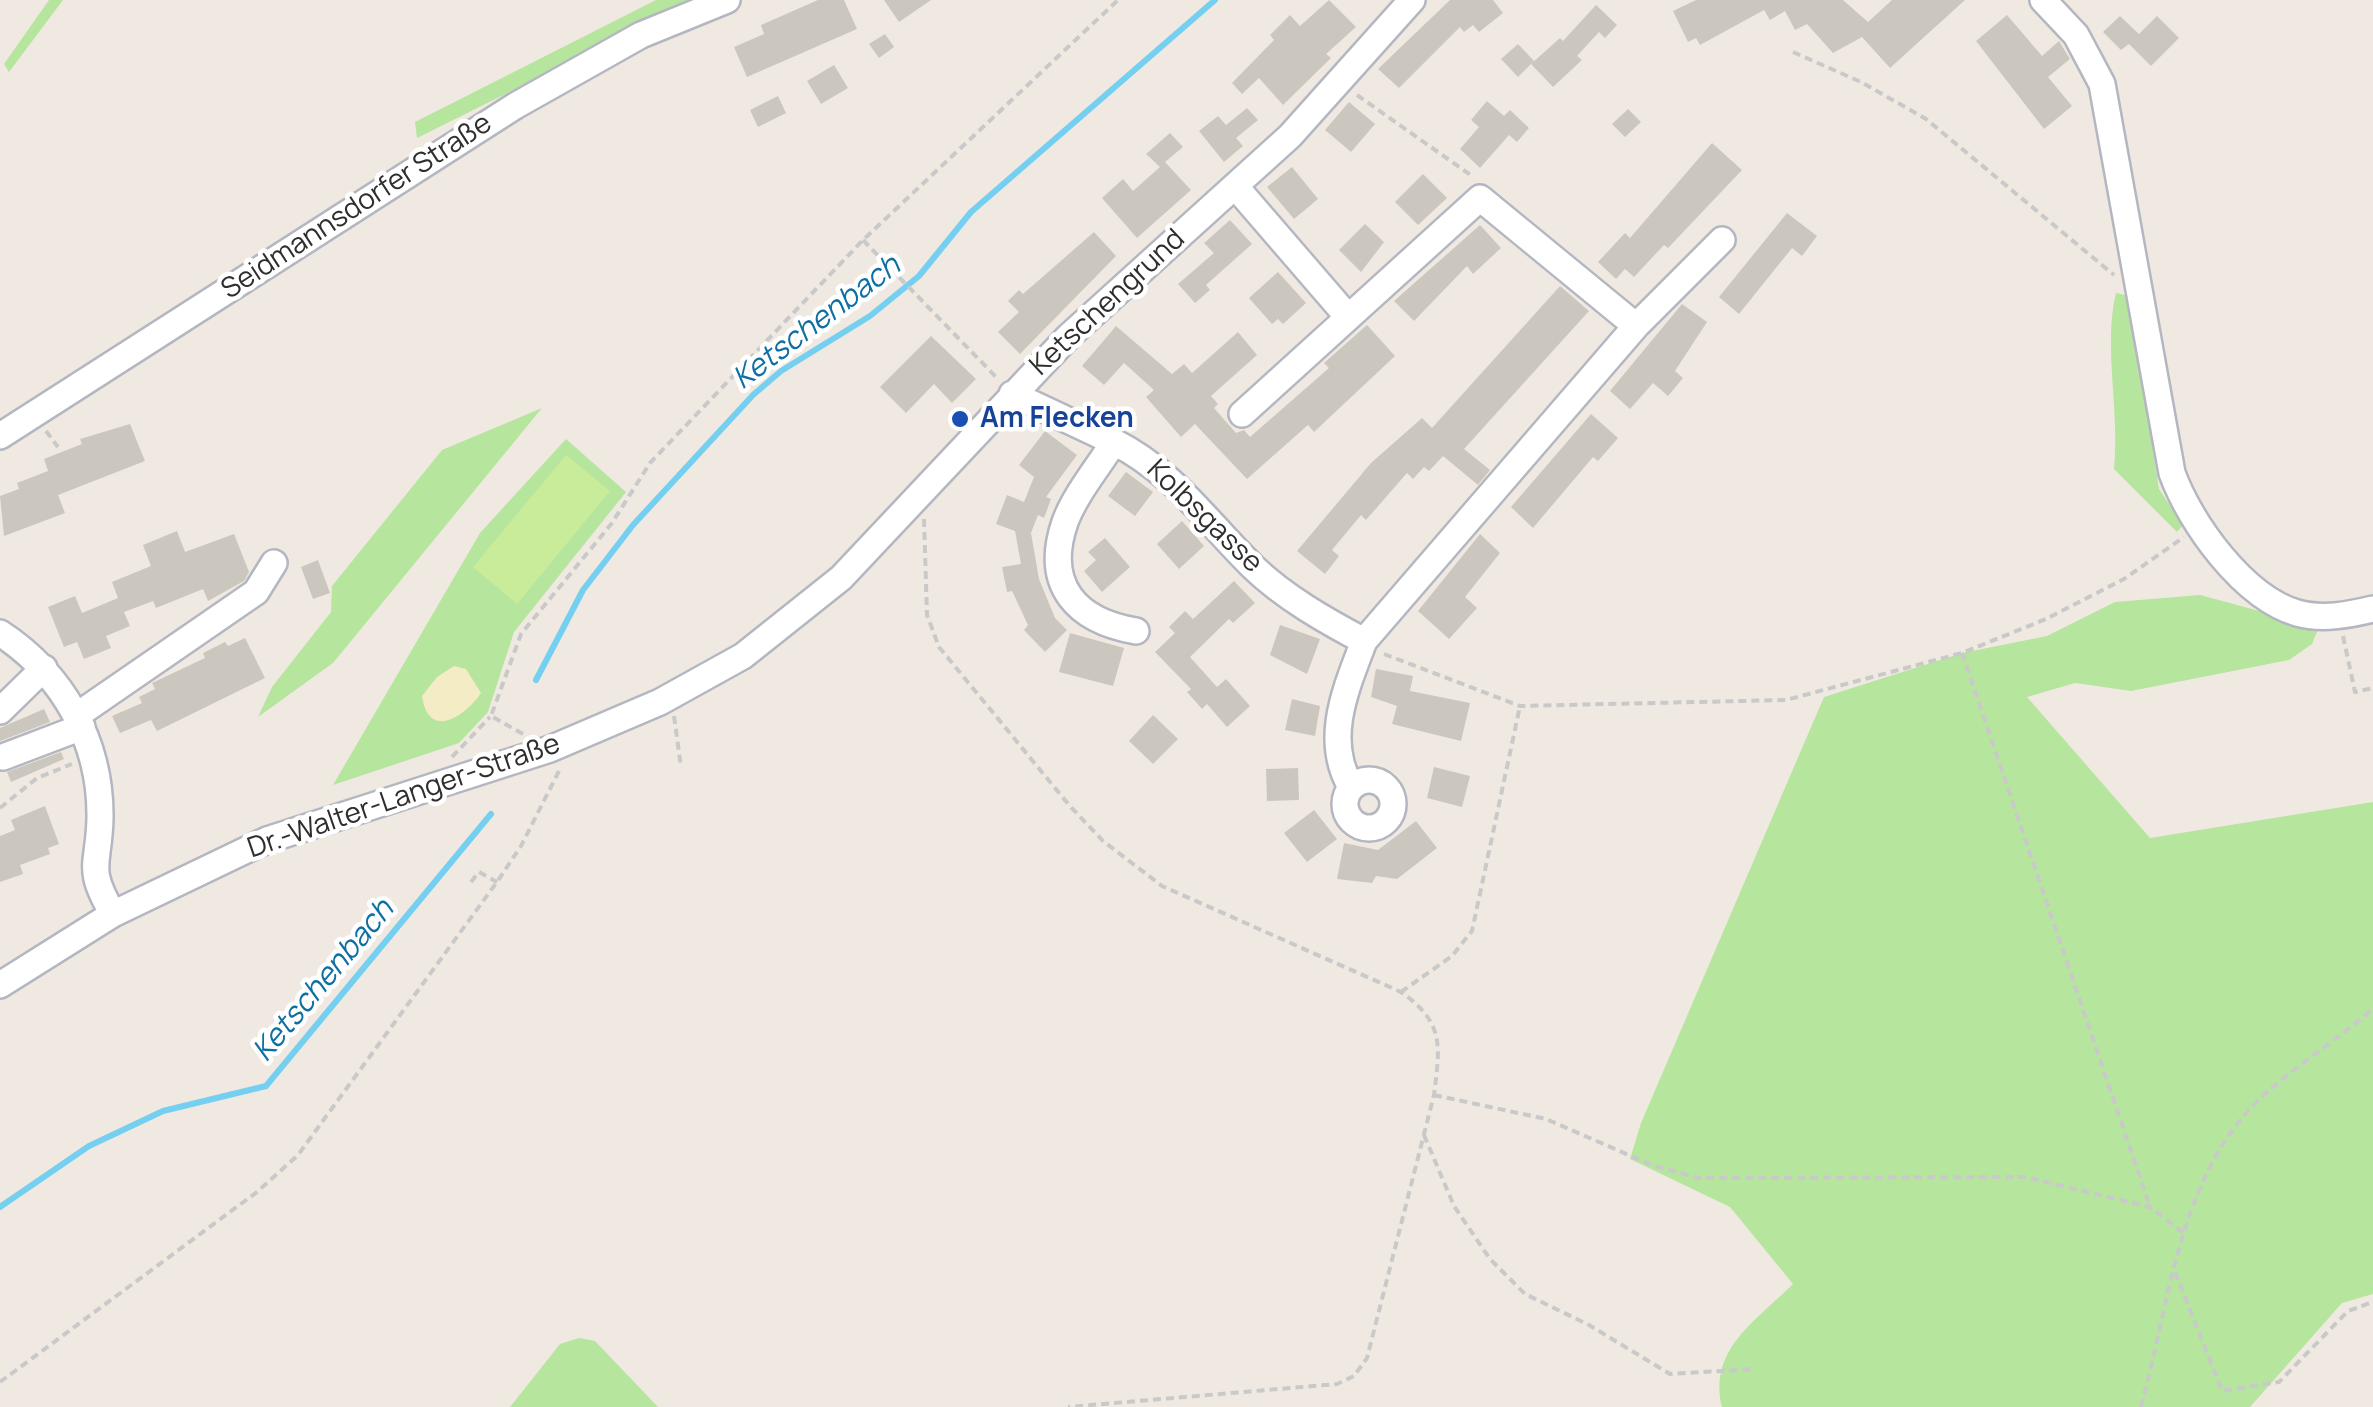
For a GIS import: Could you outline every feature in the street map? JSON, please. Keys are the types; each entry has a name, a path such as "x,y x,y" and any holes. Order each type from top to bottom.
{"street":[{"name":"Seidmannsdorfer Straße","path":"0,436 545,88 641,35 727,0"},
{"name":"Ketschengrund","path":"600,728 743,656 841,578 1068,337 1290,136 1412,0"},
{"path":"2043,0 2090,57 2106,101 2172,473 2196,528 2263,594 2297,612 2338,617 2373,609"},
{"path":"1235,186 1348,316"},
{"path":"1242,414 1480,198 1636,326"},
{"path":"1351,788 1337,750 1337,725 1364,641 1636,326 1722,240"},
{"name":"Kolbsgasse","path":"1012,394 1146,458 1175,480 1255,570 1325,620 1364,641"},
{"name":"Kolbsgasse","path":"1114,442 1066,520 1058,552 1064,586 1078,610 1103,626 1136,631"},
{"path":"4,757 79,721 256,592 274,564"},
{"path":"0,633 44,668 79,721 92,755 100,819 93,868 95,884 113,914"},
{"path":"0,712 44,668"},
{"name":"Dr.-Walter-Langer-Straße","path":"0,985 113,914 267,840 550,749 600,728"}],"path":[{"path":"451,758 491,716 521,634 612,523 650,463 863,240 1118,0"},
{"path":"1793,52 1861,82 1926,119 2112,275 2138,281"},
{"path":"1337,80 1478,180 1480,198"},
{"path":"863,240 1012,394"},
{"path":"923,494 926,615 939,648 1103,841 1162,886 1401,992 1424,1008 1435,1027 1440,1050 1434,1095 1367,1358 1354,1376 1338,1384 1068,1407"},
{"path":"1364,641 1373,650 1520,706 1786,700 1962,653 2046,619 2124,580 2196,528"},
{"path":"2338,617 2356,692 2373,688"},
{"path":"1962,653 2150,1207"},
{"path":"666,698 674,715 681,767"},
{"path":"1401,992 1452,956 1472,931 1520,706"},
{"path":"0,1382 257,1192 298,1156 496,882 553,788 559,770 550,749 491,716"},
{"path":"0,808 37,778 92,755"},
{"path":"471,882 479,872 496,882"},
{"path":"2140,1407 2174,1272 2219,1147 2251,1107 2373,1008"},
{"path":"1434,1095 1546,1120 1654,1166 1700,1178 2024,1177 2150,1207 2186,1236"},
{"path":"1424,1135 1454,1206 1490,1259 1525,1294 1589,1325 1670,1374 1754,1370"},
{"path":"2174,1272 2222,1392 2278,1382 2348,1311 2373,1302"}],"green space":[{"path":"49,0 63,0 9,72 4,64"},
{"path":"656,0 694,0 417,138 415,122"},
{"path":"2116,293 2129,296 2159,489 2183,525 2177,532 2114,469 2111,335"},
{"path":"542,408 333,663 258,717 272,687 331,612 332,586 442,450"},
{"path":"566,439 626,492 514,632 488,712 459,743 333,785 480,533"},
{"path":"566,455 610,491 517,604 473,567"},
{"path":"2200,595 2319,627 2312,644 2289,660 2131,691 2075,683 2027,697 2150,838 2373,802 2373,1294 2342,1303 2250,1407 1722,1407 1722,1369 1729,1352 1751,1324 1793,1284 1730,1207 1630,1159 1641,1123 1824,697 1962,653 2047,636 2115,602"},
{"path":"579,1338 595,1341 658,1407 510,1407 560,1344"}],"sand":[{"path":"454,666 466,669 481,693 456,717 439,721 431,718 422,696 437,677"}],"building":[{"path":"818,0 844,0 857,29 747,77 734,47 764,34 761,25"},
{"path":"884,0 931,0 899,22"},
{"path":"1329,0 1356,27 1326,54 1331,58 1283,105 1259,78 1242,94 1232,83 1274,40 1270,35 1290,15 1300,26"},
{"path":"1450,0 1493,0 1503,13 1479,32 1473,25 1464,32 1460,27 1399,88 1378,69"},
{"path":"1696,0 1843,0 1868,22 1892,0 1965,0 1890,68 1862,37 1833,53 1807,24 1795,30 1785,11 1770,20 1764,10 1700,45 1696,38 1688,42 1673,11"},
{"path":"1596,5 1617,25 1605,38 1599,32 1577,56 1582,60 1553,87 1531,64 1560,38 1563,41"},
{"path":"2007,15 2042,56 2059,41 2070,59 2048,77 2072,106 2044,129 1976,41"},
{"path":"2120,16 2139,34 2157,16 2179,38 2151,66 2129,44 2121,50 2103,32"},
{"path":"885,34 894,47 879,58 869,44"},
{"path":"1518,44 1534,61 1518,77 1501,59"},
{"path":"834,65 848,88 821,104 807,81"},
{"path":"778,96 786,113 758,127 750,110"},
{"path":"1487,101 1504,116 1510,110 1529,128 1517,142 1509,135 1480,168 1460,149 1479,127 1471,120"},
{"path":"1349,102 1375,124 1351,152 1325,130"},
{"path":"1247,108 1258,120 1236,138 1243,146 1224,162 1199,131 1218,116 1226,125"},
{"path":"1628,109 1641,122 1625,137 1612,124"},
{"path":"1170,133 1183,147 1165,162 1191,190 1137,238 1102,198 1123,179 1133,191 1160,167 1146,154"},
{"path":"1712,143 1742,170 1668,248 1664,245 1634,277 1625,269 1616,279 1598,262 1625,233 1630,238"},
{"path":"1292,167 1318,199 1294,219 1267,187"},
{"path":"1423,174 1447,198 1418,225 1395,202"},
{"path":"1787,213 1817,236 1802,256 1792,248 1739,314 1719,297"},
{"path":"1230,220 1252,244 1206,285 1210,290 1195,303 1178,284 1214,253 1204,243"},
{"path":"1365,224 1384,242 1361,272 1339,250"},
{"path":"1480,225 1501,248 1473,274 1467,266 1414,321 1394,301"},
{"path":"1094,232 1116,256 1020,354 998,332 1019,312 1008,301 1019,290 1023,294"},
{"path":"1278,272 1306,303 1283,324 1278,319 1272,324 1249,298"},
{"path":"1560,286 1589,311 1464,449 1490,470 1478,485 1443,456 1429,471 1424,467 1413,479 1407,473 1366,520 1361,515 1332,550 1339,556 1325,574 1297,551 1371,463 1422,418 1432,428"},
{"path":"1682,304 1707,322 1675,371 1683,378 1668,396 1653,383 1630,409 1610,391"},
{"path":"1367,325 1395,356 1314,432 1308,425 1247,479 1195,424 1181,437 1146,397 1154,390 1124,363 1104,385 1082,366 1116,326 1172,374 1184,364 1192,373 1238,332 1257,355 1211,396 1218,404 1214,408 1236,433 1244,430 1250,437 1329,368 1324,363"},
{"path":"931,336 976,379 952,403 934,384 906,413 880,387"},
{"path":"1591,414 1618,438 1598,461 1593,457 1533,528 1511,507"},
{"path":"130,424 145,461 58,495 65,513 4,536 0,496 19,489 17,483 48,471 44,459 82,444 80,439"},
{"path":"1045,431 1077,455 1046,497 1051,499 1044,518 1038,515 1031,533 1039,579 1055,618 1067,630 1045,652 1024,630 1028,625 1012,591 1007,592 1002,567 1021,564 1015,531 996,524 1007,495 1024,502 1034,477 1019,465"},
{"path":"1126,472 1153,492 1135,516 1108,496"},
{"path":"1182,521 1204,546 1179,569 1157,544"},
{"path":"177,531 185,552 234,534 249,572 244,581 208,601 203,589 156,608 153,601 124,612 130,626 106,636 111,648 84,659 77,642 64,647 48,607 75,596 82,613 118,598 112,582 151,566 143,545"},
{"path":"1480,534 1500,553 1465,597 1477,608 1449,639 1418,611"},
{"path":"1105,538 1130,567 1102,592 1084,571 1096,560 1088,552"},
{"path":"318,560 330,593 313,599 301,567"},
{"path":"1234,581 1255,603 1233,623 1229,619 1190,657 1217,687 1226,679 1250,706 1227,727 1207,704 1202,709 1187,692 1191,689 1155,652 1175,633 1169,627 1185,611 1193,619"},
{"path":"1280,625 1320,639 1307,674 1270,655"},
{"path":"1070,633 1124,648 1113,686 1059,672"},
{"path":"245,638 265,678 157,731 151,720 120,733 112,716 142,703 139,697 155,689 152,683 205,658 203,653 225,642 228,646"},
{"path":"1376,669 1413,676 1410,691 1470,703 1461,741 1392,724 1397,706 1371,697"},
{"path":"1292,699 1320,706 1315,736 1285,730"},
{"path":"44,709 50,722 0,741 0,728"},
{"path":"1153,715 1178,739 1153,764 1129,741"},
{"path":"61,752 64,759 11,782 7,772"},
{"path":"1434,767 1470,776 1462,807 1427,798"},
{"path":"1298,768 1299,800 1267,801 1266,769"},
{"path":"45,806 59,844 48,848 50,854 20,865 23,874 0,882 0,836 15,830 11,820"},
{"path":"1314,810 1337,839 1307,862 1284,833"},
{"path":"1416,821 1437,848 1397,879 1376,876 1372,883 1337,879 1344,843 1378,850"}],"waterway":[{"name":"Ketschenbach","path":"536,680 583,590 633,525 753,395 781,371 870,316 919,276 971,212 1215,0"},
{"name":"Ketschenbach","path":"0,1207 89,1146 163,1111 266,1086 491,814"}],"place":[{"name":"Am Flecken","path":"960,419"}]}
